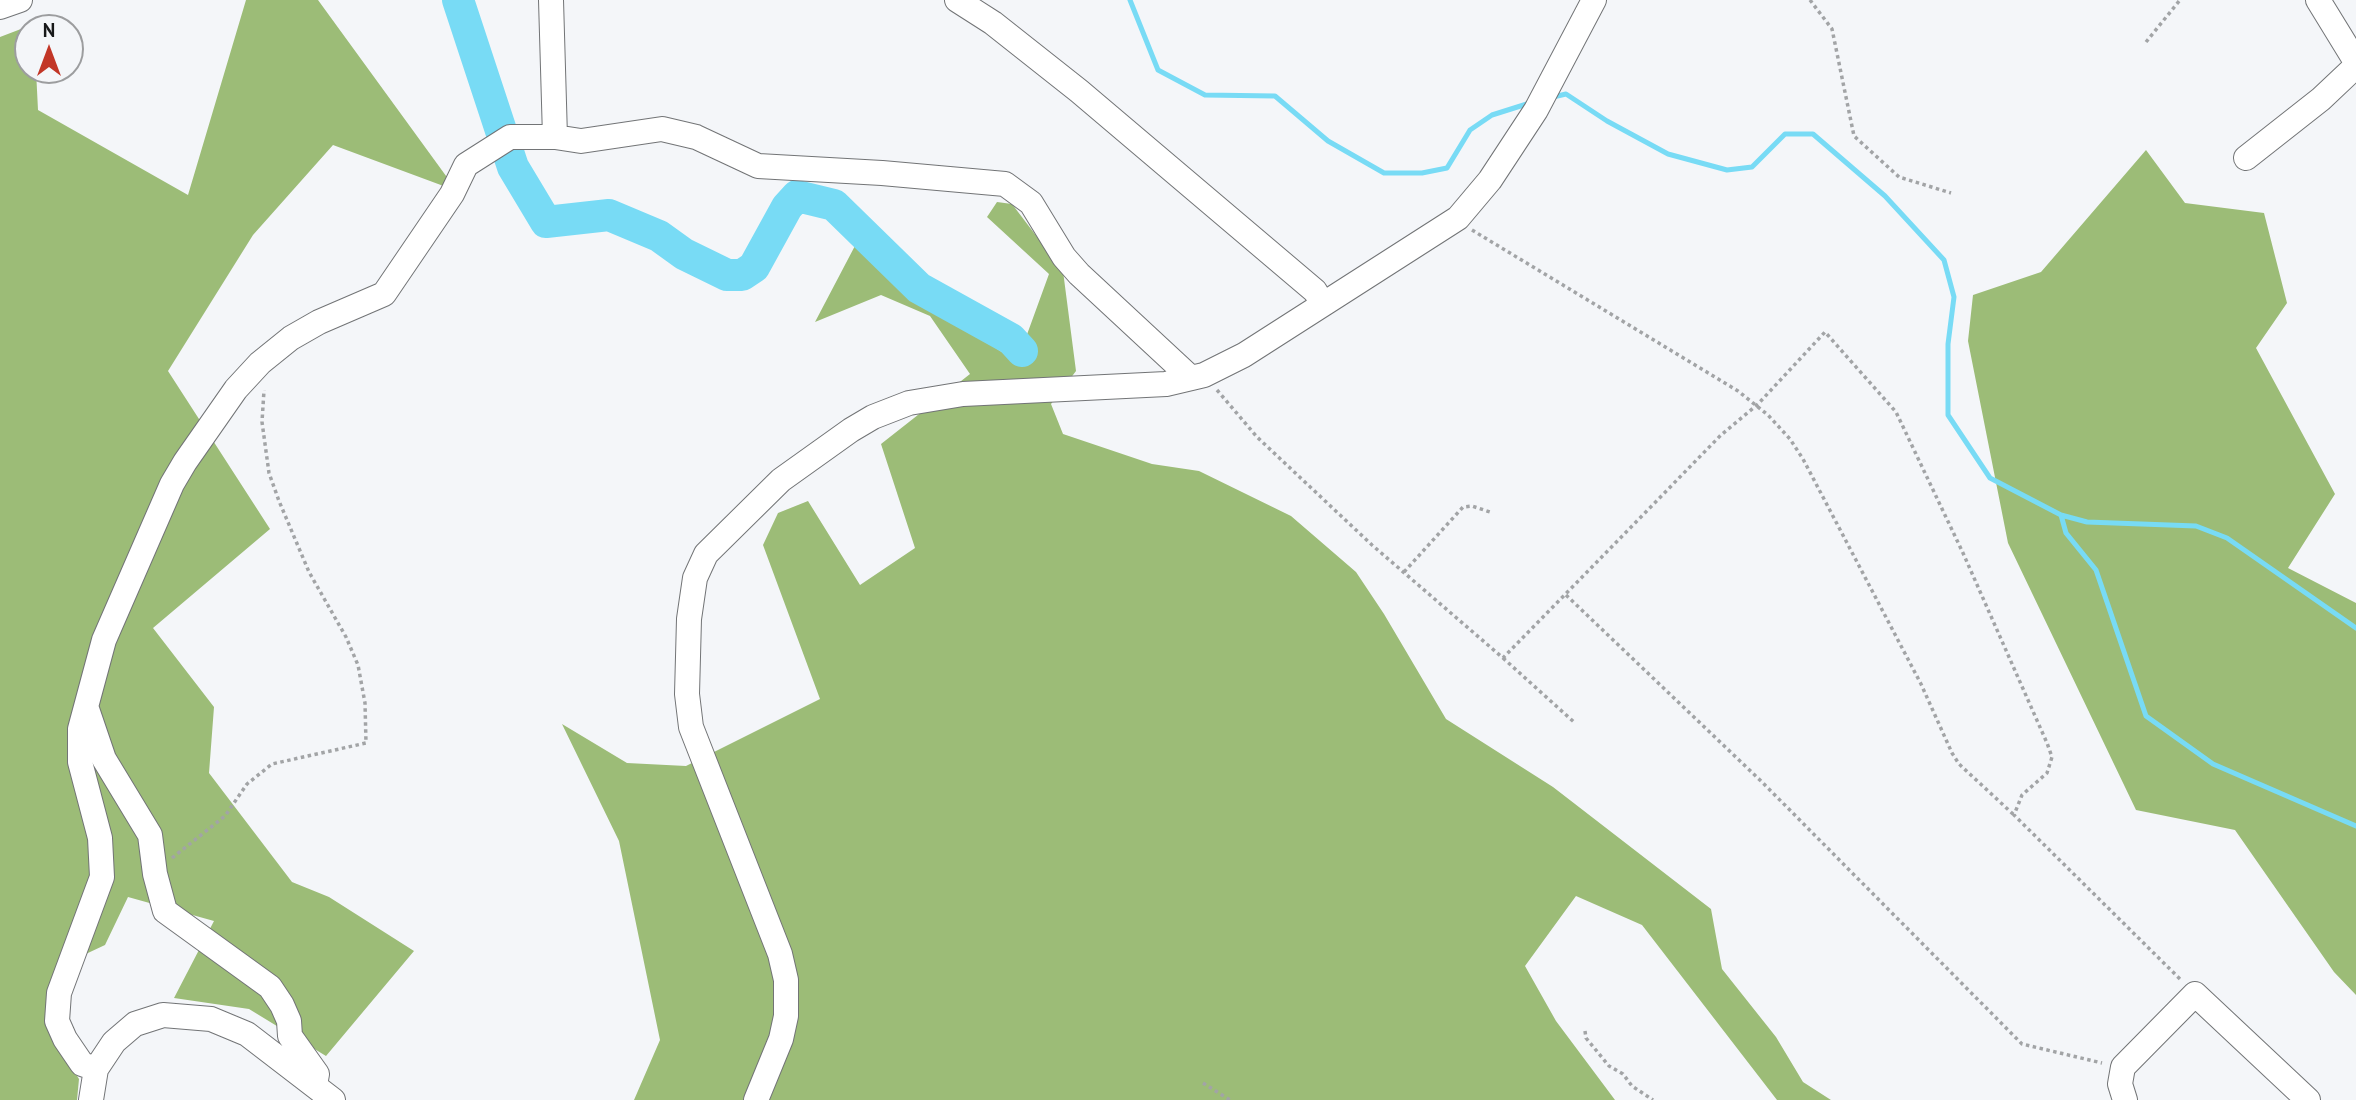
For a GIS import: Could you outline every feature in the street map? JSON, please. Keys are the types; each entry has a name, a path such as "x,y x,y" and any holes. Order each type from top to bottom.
{"street":[{"path":"0,7 20,0"},
{"path":"551,0 555,137"},
{"path":"957,0 993,23 1079,91 1315,291 1323,304"},
{"path":"756,1100 786,1016 786,980 780,954 691,727 687,694 690,619 695,578 706,554 781,480 851,430 873,417 909,403 963,394 1166,384 1197,376 1244,355 1458,218 1490,180 1536,110 1594,0"},
{"path":"2246,158 2321,99 2356,64 2318,0"},
{"path":"96,1069 82,1064 65,1039 57,1021 59,993 102,877 100,838 80,762 80,729 104,640 172,484 236,389 262,361 291,338 318,322 384,294 452,194 466,165 510,137 590,140 662,129 696,137 758,166 1005,184 1031,203 1063,257 1079,274 1197,376"},
{"path":"87,707 104,759 150,835 154,870 165,911 270,987 289,1021 290,1037 317,1074 324,1092"},
{"path":"2125,1100 2120,1084 2123,1067 2195,994 2308,1100"},
{"path":"91,1100 96,1069 114,1042 135,1024 163,1015 211,1019 247,1034 324,1092"}],"path":[{"path":"1810,0 1832,29 1854,136 1899,177 1951,193"},
{"path":"2146,42 2180,0"},
{"path":"1458,218 1467,227 1757,404 1790,439 1802,460 1921,684 1959,764 2195,994"},
{"path":"1503,658 1721,435 1757,404 1825,332 1896,412 2011,660 2052,757 2048,773 2022,795 2014,815"},
{"path":"154,870 162,868 225,816 247,784 272,764 366,743 365,703 358,665 309,572 269,473 262,422 265,366 262,361"},
{"path":"1197,376 1257,437 1404,572 1575,723"},
{"path":"1404,572 1463,507 1472,506 1493,513"},
{"path":"1566,595 1762,782 2022,1044 2123,1067"},
{"path":"1586,1031 1586,1038 1609,1066 1623,1074 1632,1087 1653,1100"},
{"path":"1203,1083 1230,1100"}],"green space":[{"path":"246,0 318,0 457,191 333,145 253,235 168,371 270,529 153,628 214,707 209,773 292,882 329,897 414,951 326,1056 249,1009 174,998 214,921 128,897 105,945 58,967 52,1036 79,1079 77,1100 0,1100 0,37 14,32 14,84 37,84 38,110 188,195"},
{"path":"2146,150 2185,203 2264,213 2287,303 2256,348 2335,494 2288,568 2356,603 2356,995 2334,972 2235,830 2136,810 2008,543 1968,341 1973,295 2041,272"},
{"path":"997,202 1012,204 1063,271 1076,371 1051,404 1063,434 1152,464 1199,471 1291,516 1356,572 1446,719 1553,787 1711,909 1722,969 1776,1037 1803,1082 1831,1100 1777,1100 1642,925 1576,896 1525,966 1556,1021 1615,1100 634,1100 660,1040 619,841 562,724 627,763 686,766 820,699 763,545 778,513 808,501 860,585 915,548 881,444 970,374 930,316 881,295 815,322 857,242 916,296 1017,362 1049,274 987,217"}],"waterway":[{"path":"458,0 513,167 546,222 609,215 659,236 684,254 727,275 742,275 754,267 787,207 797,196 834,205 919,288 1011,339 1022,351"},
{"path":"1130,0 1158,70 1205,95 1275,96 1328,141 1384,173 1422,173 1447,168 1470,130 1492,115 1530,103"},
{"path":"1553,97 1566,94 1607,121 1668,154 1727,170 1752,167 1785,134 1813,134 1885,196 1944,260 1954,297 1948,344 1948,415 1990,478 2061,515 2087,522 2196,526 2227,538 2356,628"},
{"path":"2061,515 2066,533 2096,570 2146,716 2213,764 2356,826"}]}
